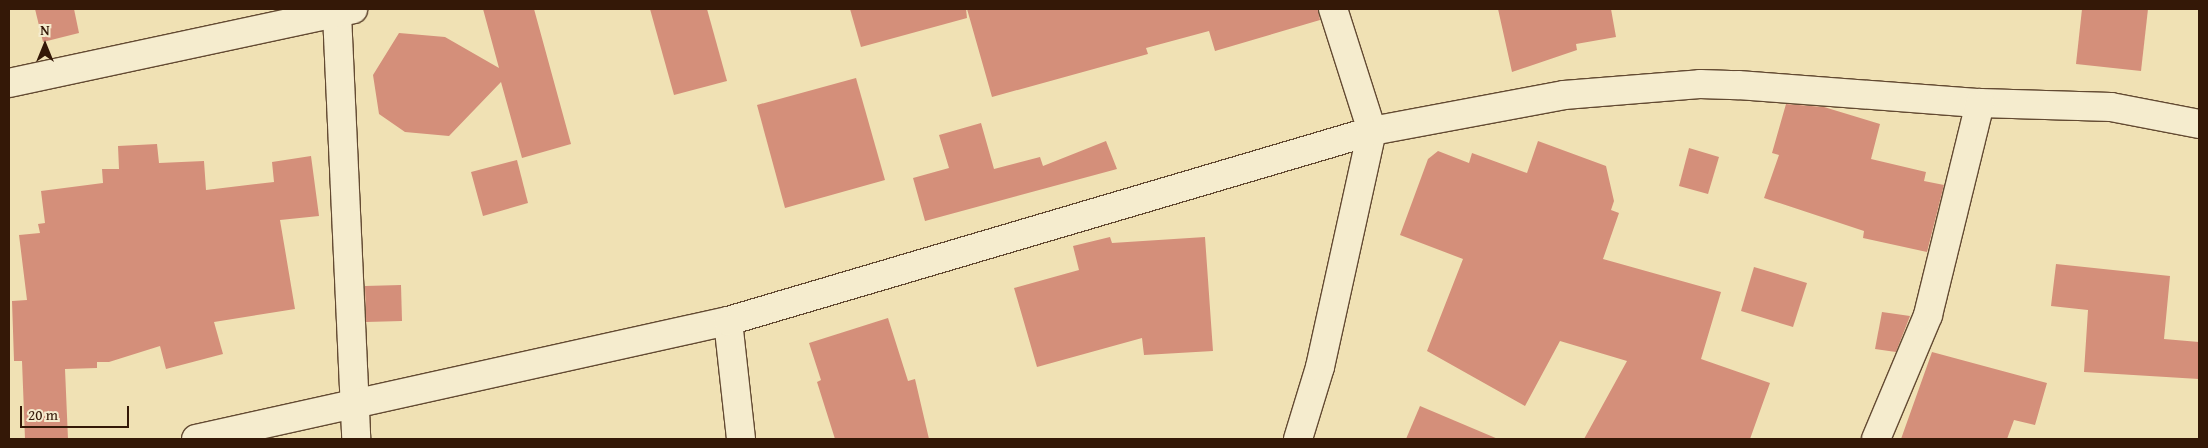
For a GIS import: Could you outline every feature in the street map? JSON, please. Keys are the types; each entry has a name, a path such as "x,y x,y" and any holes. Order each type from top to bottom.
{"street":[{"path":"1298,439 1320,367 1372,131 1333,9"},
{"path":"9,83 345,11 356,439"},
{"path":"196,439 728,321 1372,131 1564,95 1700,84 1980,103 2111,107 2199,124"},
{"path":"1876,439 1928,315 1980,103"},
{"path":"728,321 740,439"}],"building":[{"path":"35,9 74,9 79,33 43,42"},
{"path":"483,9 534,9 571,144 522,158 501,82 449,136 405,132 379,114 373,75 399,33 445,37 499,68"},
{"path":"650,9 707,9 727,81 674,95"},
{"path":"850,9 966,9 967,18 861,47"},
{"path":"967,9 1318,9 1320,20 1215,51 1209,31 1146,48 1148,54 992,97"},
{"path":"1498,9 1611,9 1616,37 1576,44 1577,50 1512,72"},
{"path":"2082,9 2148,9 2141,71 2076,64"},
{"path":"856,78 885,180 785,208 757,105"},
{"path":"1786,104 1824,107 1880,124 1871,159 1926,172 1924,181 1944,185 1927,252 1863,238 1864,231 1764,198 1779,155 1772,153"},
{"path":"981,123 994,169 1040,157 1043,166 1106,141 1117,169 925,221 913,178 949,168 939,135"},
{"path":"1538,141 1606,166 1614,201 1611,210 1619,213 1603,259 1721,292 1701,359 1770,383 1750,439 1584,439 1627,361 1560,341 1525,406 1427,351 1463,259 1400,235 1428,159 1438,151 1469,163 1472,153 1527,173"},
{"path":"157,144 159,163 204,161 206,190 274,182 272,162 311,156 319,216 280,220 295,309 214,322 223,354 166,369 160,346 109,362 97,362 97,368 65,369 68,439 25,439 22,361 14,361 12,301 27,300 19,235 40,233 38,224 45,223 41,191 103,183 102,169 119,169 118,146"},
{"path":"1689,148 1719,157 1708,194 1679,186"},
{"path":"517,160 528,203 483,216 471,172"},
{"path":"1110,237 1112,243 1205,237 1213,351 1144,355 1142,338 1037,367 1014,288 1079,270 1073,246"},
{"path":"2056,264 2170,276 2164,339 2199,342 2199,379 2084,372 2088,310 2051,306"},
{"path":"1754,267 1807,283 1793,327 1741,311"},
{"path":"401,285 402,321 366,322 365,286"},
{"path":"1882,312 1910,316 1896,352 1875,349"},
{"path":"888,318 908,381 915,379 929,439 835,439 817,382 821,380 809,343"},
{"path":"1932,352 2047,383 2035,425 2014,420 2007,439 1901,439"},
{"path":"1420,406 1498,439 1406,439"}]}
